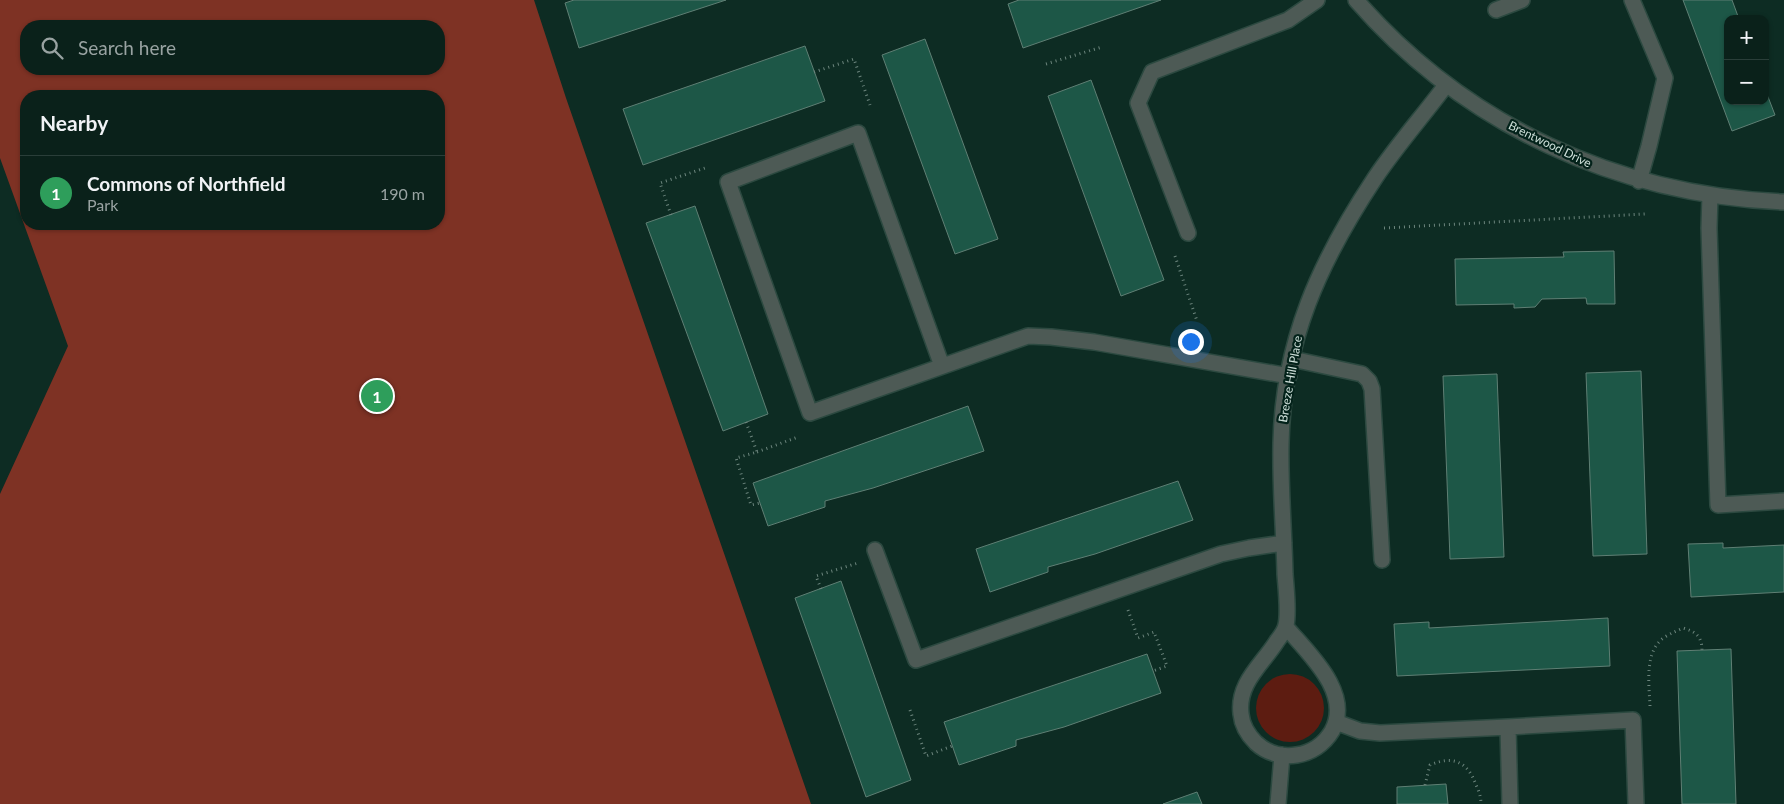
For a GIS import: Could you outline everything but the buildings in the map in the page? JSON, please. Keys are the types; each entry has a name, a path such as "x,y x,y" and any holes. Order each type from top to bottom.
{"street":[{"path":"1188,233 1138,103 1152,72 1288,20 1317,0"},
{"name":"Brentwood Drive","path":"1356,0 1395,41 1446,85 1544,144 1605,169 1639,180 1710,195 1751,201 1784,202"},
{"path":"1496,10 1522,0"},
{"path":"1632,0 1664,78 1649,146 1639,180"},
{"name":"Breeze Hill Place","path":"1286,627 1281,479 1282,435 1292,358 1309,299 1332,246 1376,176 1446,85"},
{"path":"942,366 858,133 728,182 810,413 1028,336 1094,342 1289,376"},
{"path":"1710,195 1709,228 1718,505 1784,501"},
{"path":"1292,358 1362,374 1369,381 1372,389 1382,560"},
{"path":"875,550 916,660 1221,554 1284,543"},
{"path":"1286,627 1330,682 1335,693 1338,708 1336,722 1327,738 1318,746 1307,753 1295,756 1272,754 1253,740 1246,730 1241,717 1240,701 1246,684 1286,627"},
{"path":"1336,722 1360,731 1380,733 1508,728 1633,720 1636,804"},
{"path":"1508,728 1510,804"},
{"path":"1278,804 1282,755"}],"path":[{"path":"1046,64 1102,47"},
{"path":"814,72 854,59 870,105"},
{"path":"671,214 660,183 704,168"},
{"path":"1384,228 1644,214"},
{"path":"1175,256 1197,321"},
{"path":"746,422 757,452"},
{"path":"760,502 751,505 736,458 798,437"},
{"path":"821,589 816,576 860,562"},
{"path":"1128,610 1138,638 1154,632 1167,666 1153,670"},
{"path":"1650,711 1649,674 1652,652 1664,637 1683,628 1694,632 1702,640 1702,651"},
{"path":"910,710 926,756 952,746"},
{"path":"1425,785 1430,765 1440,760 1452,760 1467,766 1475,782 1481,804"}],"shaded area":[{"path":"0,0 534,0 566,98 811,804 0,804 0,494 68,346 26,230 445,230 445,90 20,90 20,213 0,158"},
{"path":"1290,674 1303,677 1314,684 1321,695 1324,708 1321,721 1314,732 1303,739 1290,742 1277,739 1266,732 1259,721 1256,708 1259,695 1266,684 1277,677"}],"place":[{"name":"Commons of Northfield","path":"377,396"}]}
